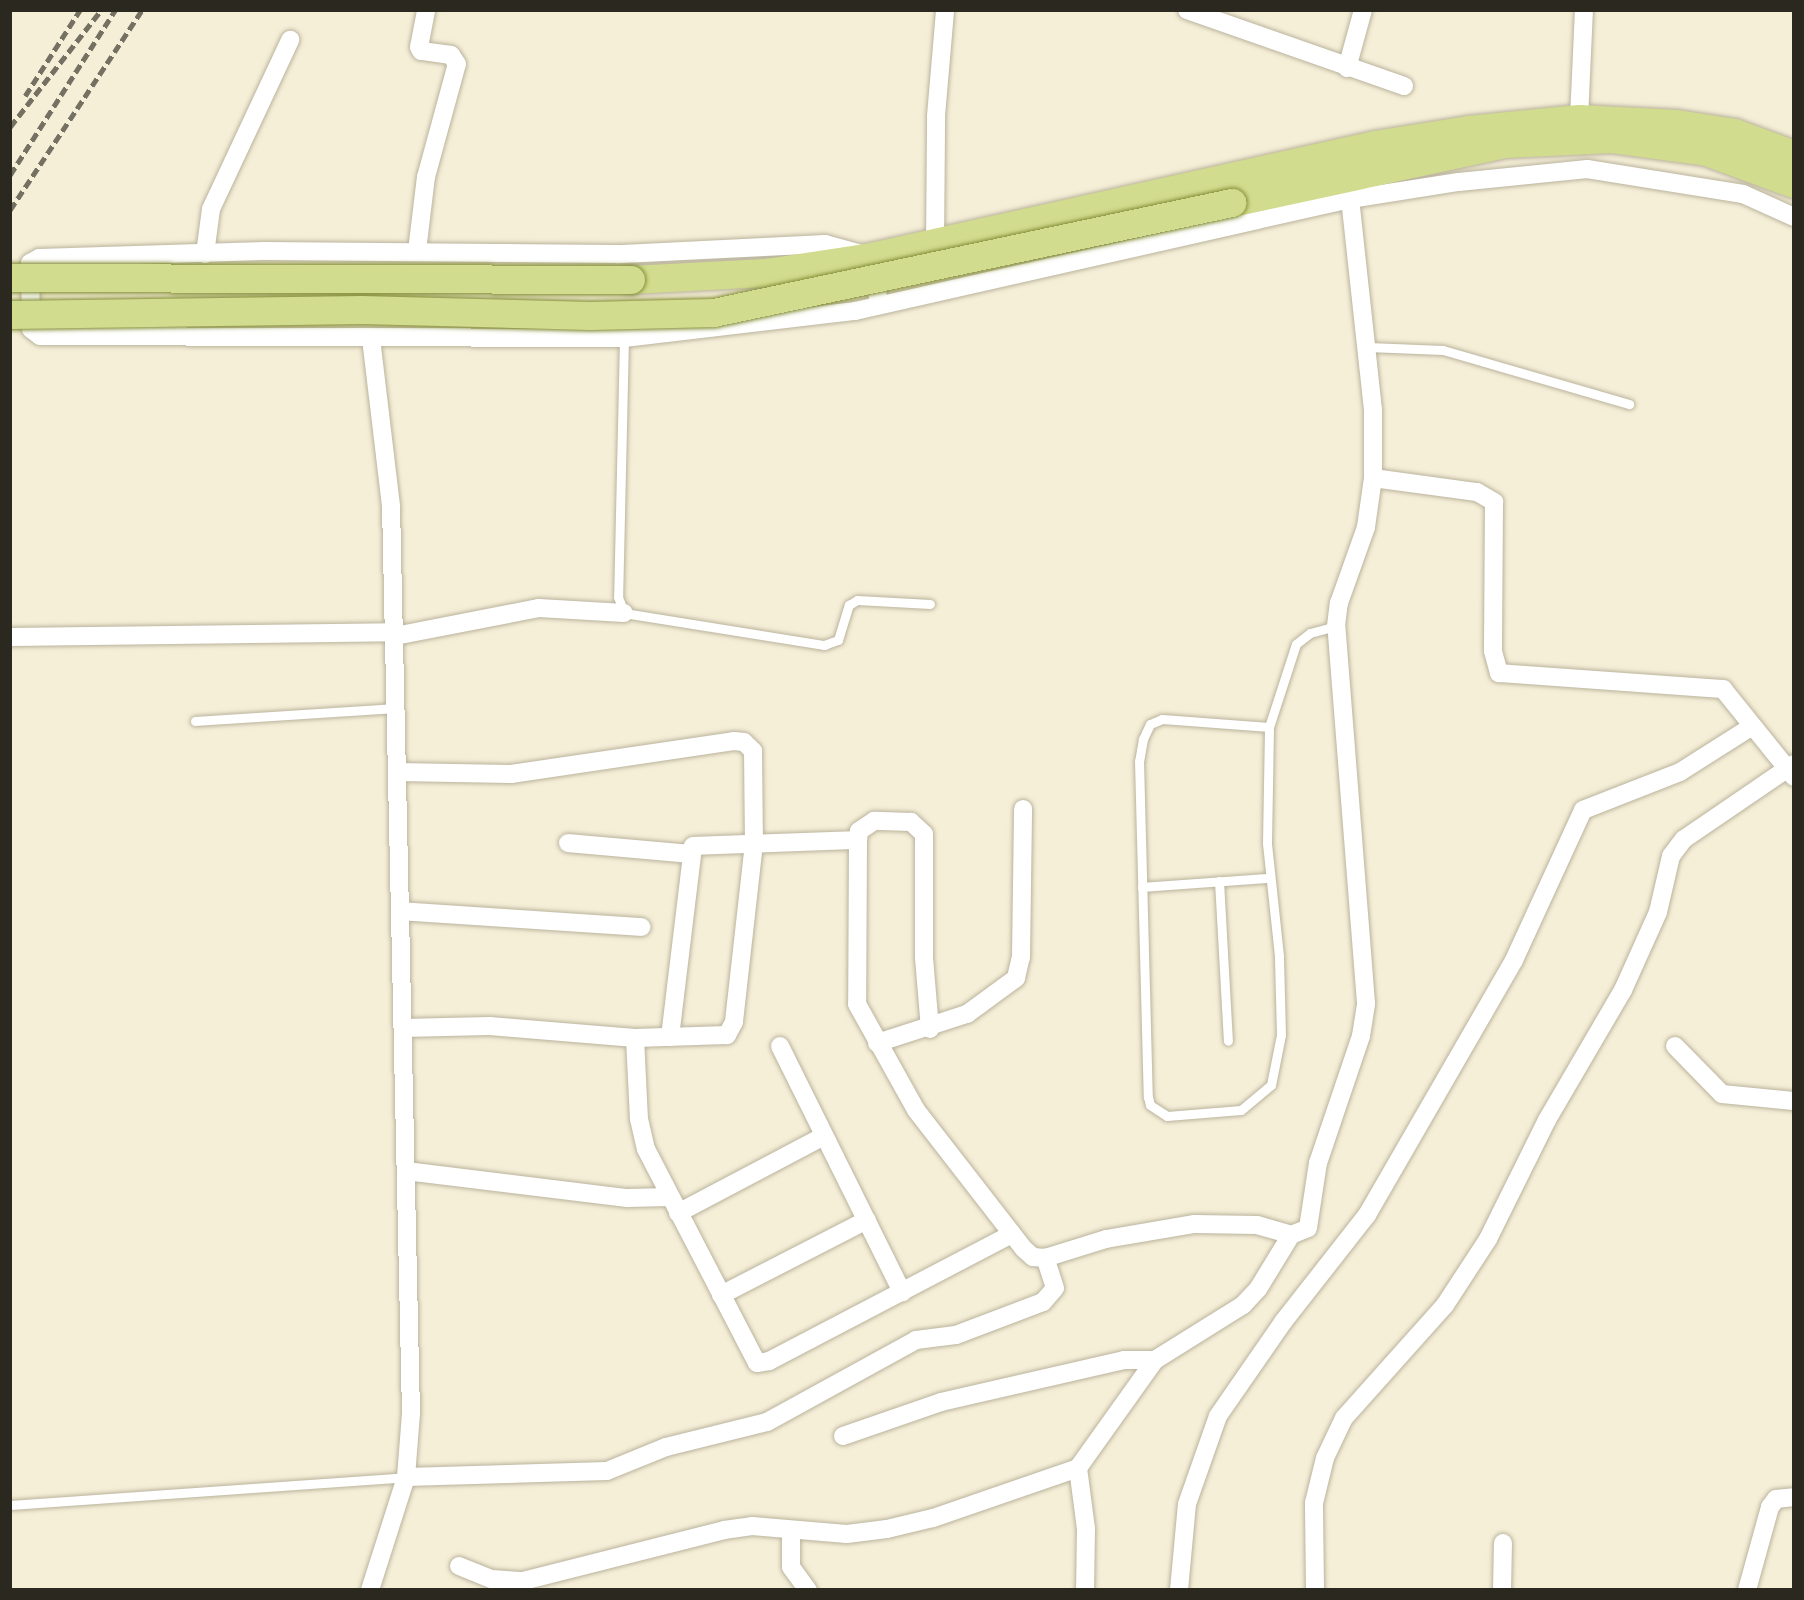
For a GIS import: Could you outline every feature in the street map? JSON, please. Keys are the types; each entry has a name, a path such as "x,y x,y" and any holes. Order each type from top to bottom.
{"main road":[{"path":"10,278 631,280 766,273 872,257 1375,145 1580,119 1735,133 1794,154"},
{"path":"10,315 362,310 591,316 714,313 1505,144 1611,139 1707,152 1794,184"}],"street":[{"path":"417,251 426,177 457,64 452,55 418,47 426,10"},
{"path":"935,243 936,116 945,10"},
{"path":"1187,10 1347,68 1404,86"},
{"path":"1347,68 1363,10"},
{"path":"1580,119 1584,10"},
{"path":"205,254 211,209 290,40"},
{"path":"879,305 872,257 825,244 617,254 417,251 205,254 34,260 30,264 31,329 40,336 371,339 624,338 810,318 879,305 1350,199 1587,169 1743,194 1794,217"},
{"path":"930,1029 924,958 924,834 911,822 874,821 859,831 858,840 855,987 865,1023 916,1110 1012,1234 1034,1257 1045,1258 1106,1239 1195,1224 1257,1225 1291,1235 1301,1234 1312,1219 1318,1163 1361,1036 1366,1004 1336,626 1339,603 1366,527 1373,478 1368,347 1350,199"},
{"path":"370,1590 406,1477 411,1414 391,506 371,339"},
{"path":"1315,1590 1314,1503 1325,1458 1344,1418 1445,1305 1488,1239 1547,1120 1623,990 1658,912 1671,856 1684,839 1789,769 1753,730 1723,689 1499,673 1493,651 1494,502 1477,492 1373,478"},
{"path":"10,637 394,633 395,636 539,608 624,613"},
{"path":"1179,1590 1187,1504 1218,1416 1283,1322 1367,1215 1514,960 1583,810 1680,772 1753,730"},
{"path":"397,772 511,774 744,742 753,751 754,843 732,1030 720,1037 635,1038 489,1026 403,1028"},
{"path":"877,1043 930,1029 988,1001 1010,985 1019,969 1023,809"},
{"path":"670,1037 691,854 699,844 858,840"},
{"path":"568,843 691,854"},
{"path":"400,911 641,927"},
{"path":"635,1038 643,1138 674,1205 754,1359 762,1364 1012,1234"},
{"path":"780,1046 902,1292"},
{"path":"1675,1046 1722,1094 1794,1101"},
{"path":"406,1171 674,1205 824,1136"},
{"path":"721,1295 867,1220"},
{"path":"459,1566 508,1582 545,1583 724,1530 752,1526 847,1534 887,1529 933,1518 1078,1468 1155,1360 1243,1305 1258,1289 1291,1235"},
{"path":"406,1477 607,1471 666,1447 767,1422 916,1340 956,1335 1043,1302 1054,1288 1045,1258"},
{"path":"843,1436 941,1402 1124,1360 1155,1360"},
{"path":"1078,1468 1086,1529 1085,1590"},
{"path":"1747,1590 1770,1507 1776,1499 1794,1497"},
{"path":"791,1530 791,1567 808,1590"},
{"path":"1502,1590 1503,1543"}],"lane":[{"path":"624,338 618,597 624,613 824,645 838,640 849,605 857,600 930,604"},
{"path":"1368,347 1443,350 1629,404"},
{"path":"1269,727 1179,718 1150,724 1139,761 1148,1097 1150,1105 1167,1116 1241,1110 1271,1085 1281,1035 1279,956 1269,878 1269,727 1296,644 1310,633 1336,626"},
{"path":"195,721 396,708"},
{"path":"1142,887 1269,878"},
{"path":"1219,881 1228,1041"},
{"path":"10,1505 406,1477"}],"railway":[{"path":"25,96 80,10"},
{"path":"10,127 101,10"},
{"path":"10,175 115,10"},
{"path":"10,210 142,10"}]}
